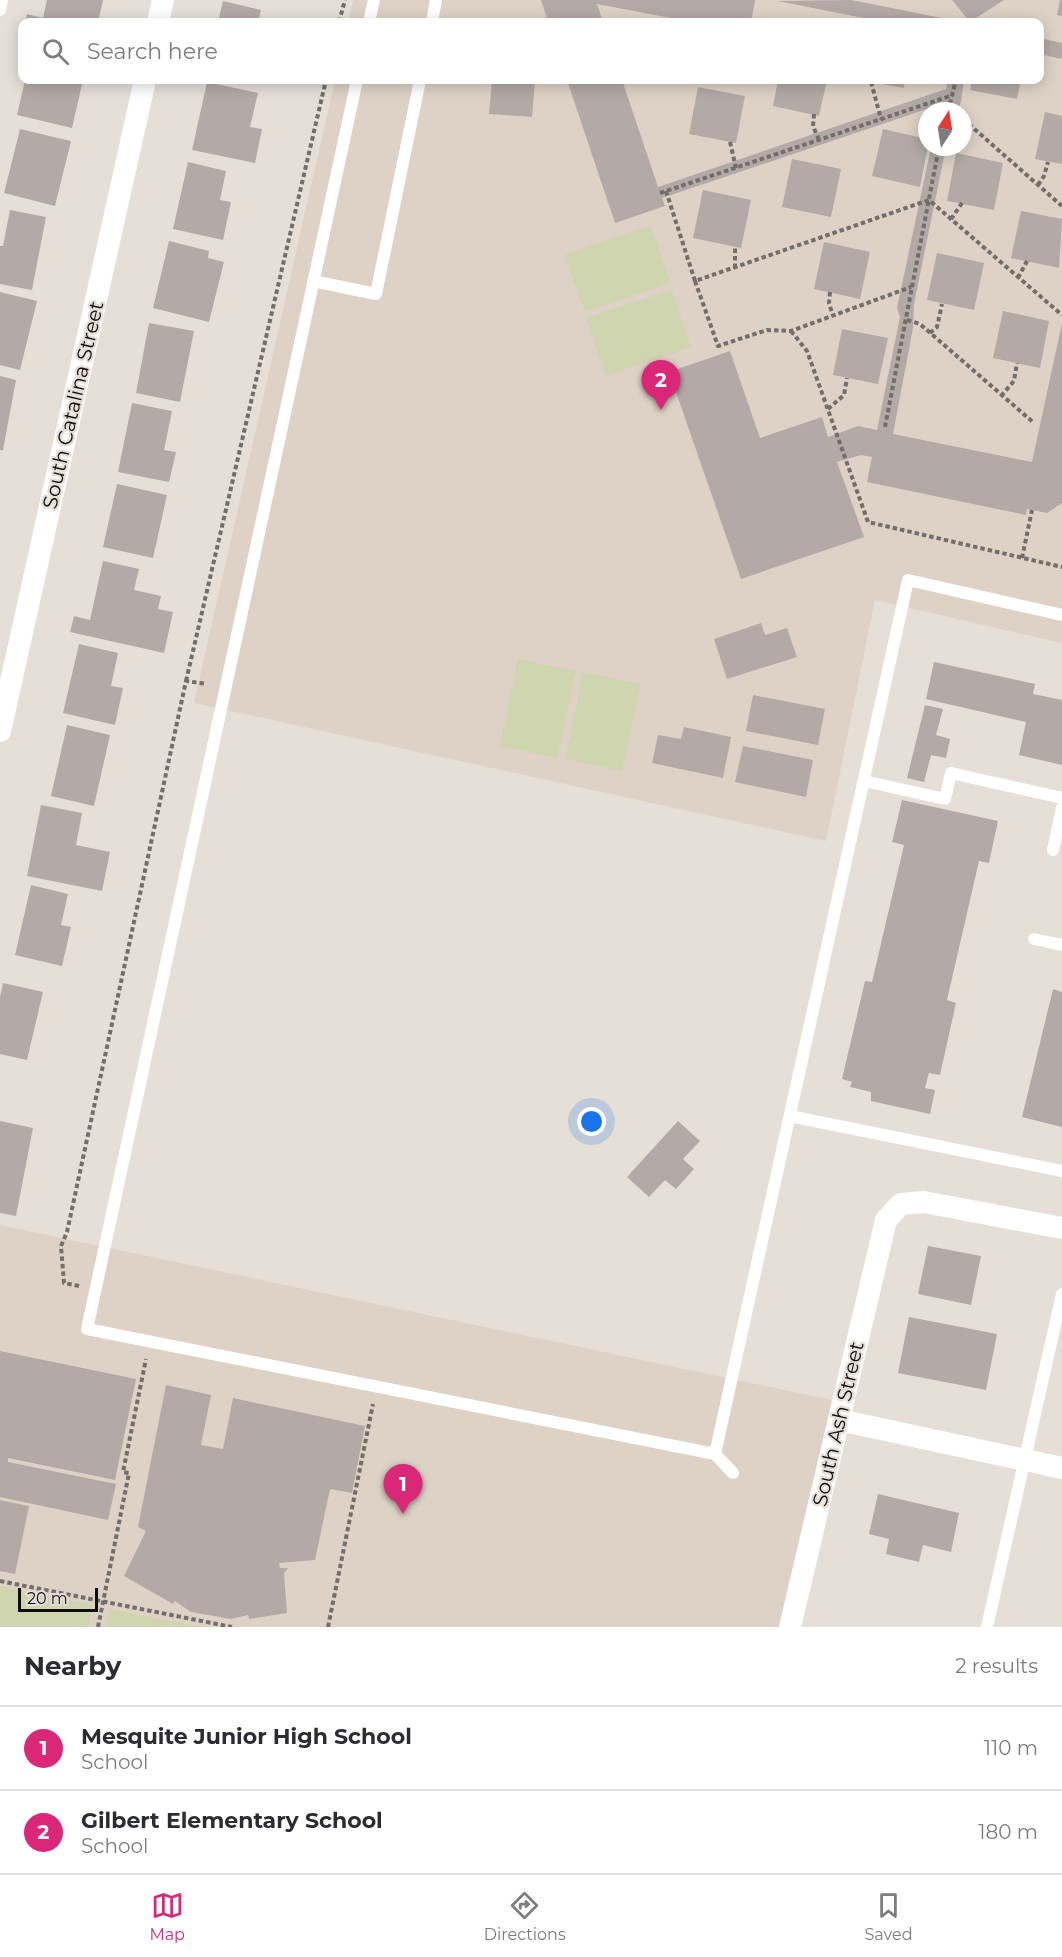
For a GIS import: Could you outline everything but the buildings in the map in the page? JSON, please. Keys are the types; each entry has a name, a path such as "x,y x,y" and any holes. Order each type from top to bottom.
{"street":[{"path":"159,18 163,0"},
{"name":"South Catalina Street","path":"0,731 144,84"},
{"name":"South Ash Street","path":"790,1627 886,1221 901,1204 924,1202 1062,1228"},
{"path":"839,1420 1062,1468"}],"lane":[{"path":"0,10 2,0"},
{"path":"370,18 374,0"},
{"path":"433,18 436,0"},
{"path":"356,84 87,1329 715,1454 733,1473"},
{"path":"313,281 376,294 419,84"},
{"path":"715,1454 908,579 1062,615"},
{"path":"864,781 945,799 951,773 1062,798"},
{"path":"1053,850 1062,808"},
{"path":"1034,939 1062,945"},
{"path":"790,1116 1062,1171"},
{"path":"987,1627 1062,1293"}],"path":[{"path":"340,18 345,0"},
{"path":"95,1289 64,1283 61,1246 67,1232 186,681 325,84"},
{"path":"872,84 881,119"},
{"path":"952,102 955,84"},
{"path":"660,193 953,95"},
{"path":"814,114 813,126 819,140"},
{"path":"972,127 1062,206"},
{"path":"730,142 736,168"},
{"path":"885,427 937,156"},
{"path":"1038,185 1044,177 1048,162"},
{"path":"666,191 718,346 767,330 791,331 911,287"},
{"path":"928,200 1062,315"},
{"path":"695,281 928,200"},
{"path":"951,219 962,204"},
{"path":"735,247 733,259 735,268"},
{"path":"1018,278 1027,261"},
{"path":"830,292 829,303 833,315"},
{"path":"930,333 937,327 942,304"},
{"path":"907,320 920,324 1034,423"},
{"path":"791,331 807,351 868,522 1062,567"},
{"path":"1001,396 1014,381 1017,363"},
{"path":"828,409 844,395 847,378"},
{"path":"1022,558 1032,510"},
{"path":"186,681 225,687"},
{"path":"98,1627 129,1473 123,1472 149,1341"},
{"path":"328,1627 377,1385"},
{"path":"0,1581 232,1627"}],"shaded area":[{"path":"353,0 1062,0 1062,643 875,600 826,841 194,703 334,84 1044,84 1044,18 349,18"},
{"path":"0,1225 832,1400 782,1627 0,1627"}],"green space":[{"path":"651,226 670,283 585,312 564,255"},
{"path":"672,290 691,347 606,376 586,318"},
{"path":"518,659 576,671 557,758 500,746"},
{"path":"583,672 641,684 622,771 565,759"},
{"path":"0,1586 93,1605 88,1627 0,1627"},
{"path":"110,1609 200,1627 106,1627"}],"place":[{"name":"Gilbert Elementary School","path":"661,410"},
{"name":"Mesquite Junior High School","path":"403,1514"}]}
